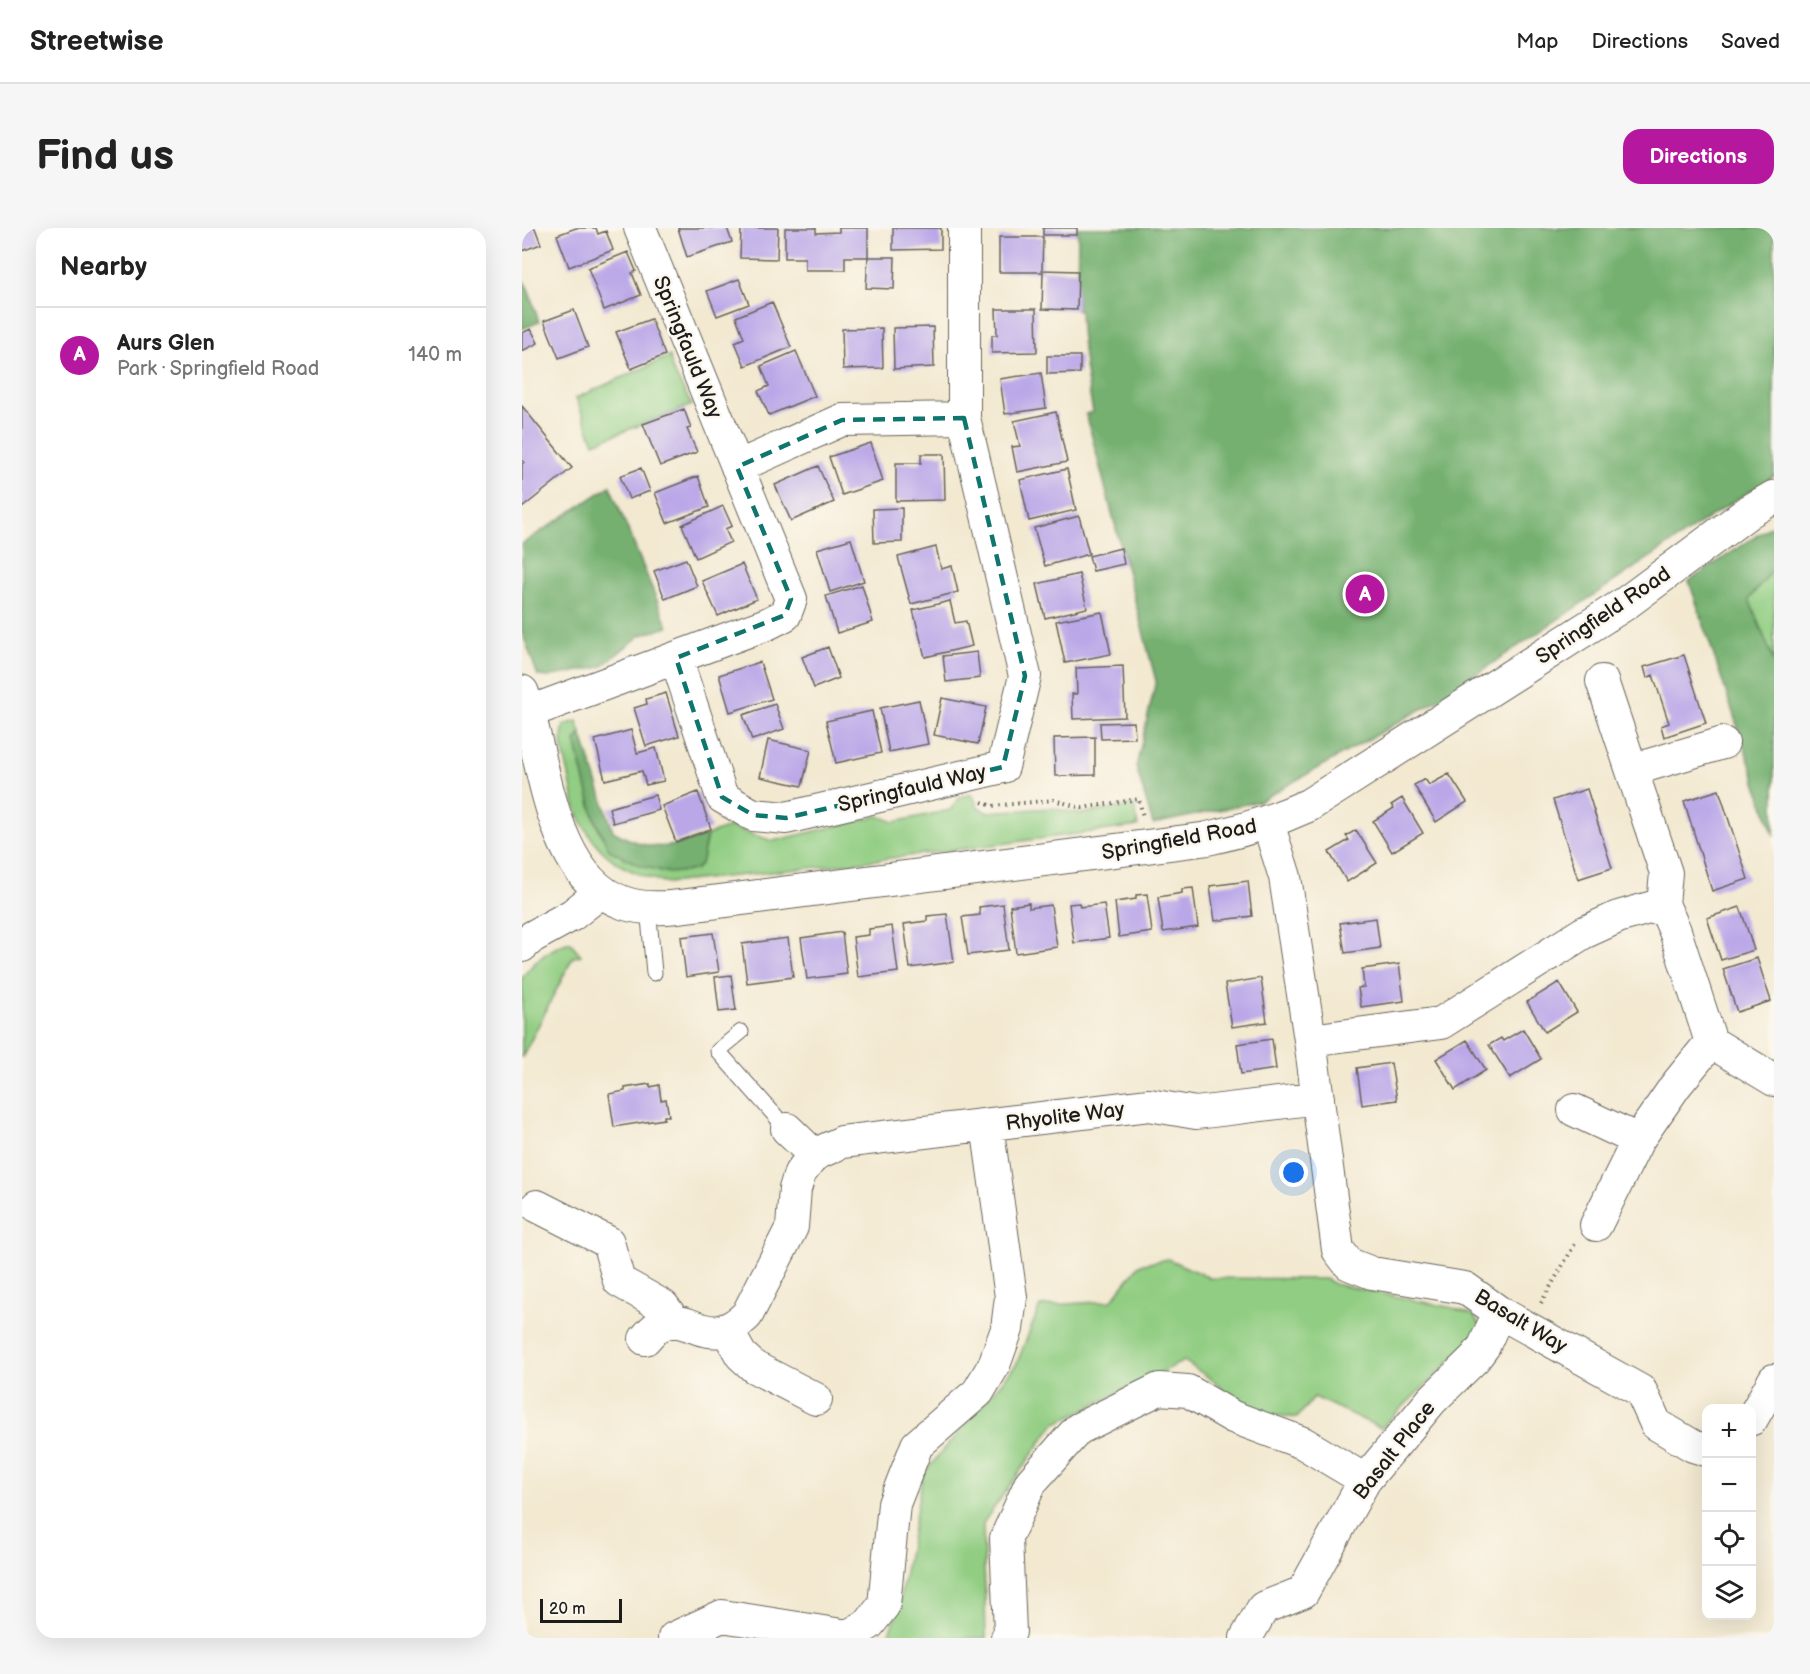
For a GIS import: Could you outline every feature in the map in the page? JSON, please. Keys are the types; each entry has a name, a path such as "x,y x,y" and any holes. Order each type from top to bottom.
{"street":[{"name":"Springfauld Way","path":"526,702 676,658 785,615 791,599 640,228"},
{"name":"Springfauld Way","path":"676,658 722,796 753,815 786,818 1003,767 1024,676 964,418 964,228"},
{"path":"737,467 842,420 964,418"},
{"name":"Springfield Road","path":"601,892 625,904 648,907 716,902 1205,839 1240,832 1268,823 1309,805 1626,603 1750,511 1774,497"},
{"path":"1602,681 1666,873 1663,904 1675,931 1711,1042 1774,1080"},
{"path":"522,946 532,937 572,915 601,892 581,872 570,855 553,808 526,702"},
{"path":"1632,770 1723,743"},
{"name":"Basalt Way","path":"1268,823 1286,877 1338,1250 1349,1264 1372,1273 1465,1288 1498,1312 1641,1390 1656,1424 1702,1448"},
{"path":"1310,1040 1441,1023 1583,933 1618,917 1663,904"},
{"path":"1596,1225 1638,1140 1676,1085 1711,1042"},
{"name":"Rhyolite Way","path":"814,1155 842,1142 1149,1105 1196,1113 1318,1098"},
{"path":"1574,1110 1638,1140"},
{"path":"674,1638 722,1616 848,1636 869,1624 884,1605 894,1504 917,1445 978,1392 994,1365 1007,1329 1011,1297 987,1125"},
{"path":"645,1339 655,1328 664,1323 675,1322 711,1332 727,1330 747,1315 792,1227 795,1189 800,1173 814,1155 787,1129"},
{"path":"537,1206 608,1242 619,1281 663,1306 675,1322"},
{"name":"Basalt Place","path":"1246,1638 1263,1608 1303,1592 1365,1480 1432,1400 1476,1358 1484,1346 1498,1312"},
{"path":"727,1330 741,1355 754,1367 816,1399"},
{"path":"1756,1412 1774,1380"},
{"path":"1007,1638 1010,1632 1006,1538 1031,1482 1078,1429 1159,1389 1188,1392 1233,1417 1303,1443 1365,1480"}],"lane":[{"path":"648,907 654,973"},
{"path":"741,1032 717,1051 787,1129"}],"path":[{"path":"973,773 983,803 992,806 1054,800 1082,808 1139,799 1148,846"},
{"path":"1527,1327 1588,1221 1596,1225"}],"highlighted area":[{"path":"964,418 1025,676 1003,767 786,818 753,815 722,797 676,658 785,615 791,599 737,467 842,420"}],"green space":[{"path":"1078,228 1774,228 1774,476 1441,698 1260,801 1153,824 1136,767 1156,681 1086,414 1093,412 1084,361 1080,310 1077,310"},
{"path":"522,279 528,288 539,322 522,329"},
{"path":"670,356 672,369 692,405 594,443 576,398"},
{"path":"610,486 668,627 641,635 601,667 548,677 538,676 522,632 522,544"},
{"path":"1774,524 1774,568 1749,599 1774,662 1774,836 1689,581"},
{"path":"1774,568 1774,662 1749,599"},
{"path":"577,721 581,733 575,741 594,817 602,837 701,863 707,835 729,827 773,841 879,816 894,822 950,810 960,797 972,794 978,807 986,812 1052,808 1080,814 1134,805 1138,826 838,865 668,883 639,874 614,861 604,853 586,830 575,806 562,744 564,725"},
{"path":"581,733 613,831 649,846 670,846 707,835 701,864 695,870 669,873 639,865 609,850 594,817 575,741"},
{"path":"570,942 581,955 573,957 522,1058 522,978 543,956"},
{"path":"1168,1259 1210,1278 1326,1279 1334,1284 1453,1308 1473,1315 1483,1329 1381,1428 1314,1397 1297,1418 1238,1410 1218,1384 1184,1361 1054,1424 983,1523 986,1638 887,1638 898,1610 923,1474 1016,1365 1040,1306 1111,1301 1139,1265"}],"building":[{"path":"522,228 535,228 541,244 522,251"},
{"path":"576,228 596,228 598,234 606,231 613,250 569,267 557,235"},
{"path":"678,228 727,228 732,242 687,257"},
{"path":"741,228 778,228 777,259 740,258"},
{"path":"785,228 816,228 816,233 839,232 839,228 868,228 868,257 845,257 845,270 805,270 805,258 785,258"},
{"path":"893,228 941,228 941,249 893,250"},
{"path":"1043,228 1077,228 1077,235 1043,235"},
{"path":"999,237 1043,237 1042,270 1078,271 1077,310 1042,309 1043,272 999,272"},
{"path":"628,252 636,271 632,273 641,295 604,310 588,268"},
{"path":"868,257 895,257 894,289 866,288"},
{"path":"739,279 749,304 717,316 707,291"},
{"path":"772,302 791,347 745,366 735,342 744,338 736,317"},
{"path":"996,309 1036,309 1037,352 992,353 992,335 997,335"},
{"path":"574,310 588,347 559,358 544,321"},
{"path":"651,319 665,355 631,369 616,332"},
{"path":"933,327 934,367 894,369 893,328"},
{"path":"882,328 883,368 843,369 842,329"},
{"path":"531,329 538,343 522,351 522,333"},
{"path":"796,351 815,396 769,415 758,391 769,386 761,366"},
{"path":"1047,356 1080,356 1080,373 1047,374"},
{"path":"1041,373 1046,408 1005,414 1000,379"},
{"path":"522,406 572,468 522,508 522,464 524,462 522,460"},
{"path":"684,409 691,428 687,429 697,452 660,466 643,424"},
{"path":"1056,412 1067,462 1017,472 1012,447 1020,446 1014,421"},
{"path":"871,443 883,481 842,495 829,457"},
{"path":"921,454 944,454 945,500 896,501 896,463 921,463"},
{"path":"818,466 834,502 791,521 775,485"},
{"path":"641,468 650,491 629,499 620,476"},
{"path":"1067,469 1076,510 1029,521 1020,480"},
{"path":"698,476 709,507 667,523 655,493"},
{"path":"723,506 732,526 725,529 731,542 696,558 682,525"},
{"path":"902,508 902,542 874,543 873,509"},
{"path":"1079,516 1089,554 1045,566 1034,528"},
{"path":"851,539 864,581 830,592 817,549"},
{"path":"936,547 941,569 952,566 958,592 911,604 898,557"},
{"path":"1121,548 1124,564 1093,571 1089,556"},
{"path":"686,559 697,586 665,599 654,571"},
{"path":"742,564 757,599 718,616 702,581"},
{"path":"1079,574 1087,608 1045,618 1037,584"},
{"path":"862,585 873,622 837,633 826,596"},
{"path":"950,601 955,623 966,621 972,646 925,657 913,610"},
{"path":"1102,612 1111,654 1065,663 1056,621"},
{"path":"828,647 839,678 814,688 802,657"},
{"path":"977,652 980,678 946,682 943,656"},
{"path":"1684,655 1706,723 1664,737 1661,726 1669,723 1653,675 1647,678 1644,667"},
{"path":"760,662 772,699 730,712 719,675"},
{"path":"1123,666 1125,717 1073,719 1072,694 1077,694 1076,668"},
{"path":"666,693 679,736 646,746 634,708 647,704 646,699"},
{"path":"942,698 986,707 978,744 934,735"},
{"path":"919,700 928,744 889,752 880,708"},
{"path":"775,704 784,729 752,740 743,715"},
{"path":"872,711 881,753 836,763 826,721"},
{"path":"1134,722 1135,738 1101,739 1100,723"},
{"path":"631,730 637,753 656,748 664,781 646,785 642,771 605,780 595,740"},
{"path":"1095,737 1095,775 1055,776 1054,738"},
{"path":"768,740 811,750 802,786 760,777"},
{"path":"1449,774 1467,802 1436,822 1414,785 1425,779 1429,785"},
{"path":"1587,789 1612,868 1578,879 1553,800"},
{"path":"1719,790 1748,879 1712,891 1684,801"},
{"path":"698,792 711,829 676,842 662,806"},
{"path":"655,795 659,810 613,823 609,808"},
{"path":"1402,798 1423,833 1392,852 1373,821 1394,808 1391,805"},
{"path":"1356,830 1377,863 1347,882 1329,852 1349,840 1346,836"},
{"path":"1248,881 1252,916 1215,921 1210,886"},
{"path":"1193,888 1198,927 1163,932 1158,897 1182,893 1182,889"},
{"path":"1147,894 1152,932 1119,937 1115,902 1136,899 1136,895"},
{"path":"1029,903 1029,908 1051,905 1057,947 1016,953 1010,906"},
{"path":"1079,903 1080,907 1104,904 1109,938 1074,943 1069,904"},
{"path":"1003,904 1009,950 968,955 962,917 980,915 979,907"},
{"path":"1740,907 1754,950 1721,960 1707,918"},
{"path":"947,914 954,962 910,968 904,924 927,921 927,916"},
{"path":"1376,918 1380,948 1345,953 1340,923"},
{"path":"892,926 898,972 858,977 853,937 869,935 869,929"},
{"path":"842,932 847,974 807,979 801,938"},
{"path":"713,933 719,972 686,977 681,937"},
{"path":"788,938 793,977 747,983 742,944"},
{"path":"1757,958 1771,1001 1737,1012 1723,969"},
{"path":"1399,964 1404,1001 1361,1007 1358,988 1364,987 1362,969"},
{"path":"731,975 736,1010 719,1012 715,977"},
{"path":"1261,978 1267,1022 1232,1027 1225,984"},
{"path":"1559,982 1577,1012 1545,1032 1527,1002"},
{"path":"1523,1029 1541,1059 1510,1078 1489,1045 1501,1038 1503,1041"},
{"path":"1272,1039 1276,1069 1241,1074 1237,1044"},
{"path":"1467,1040 1486,1070 1455,1090 1436,1059"},
{"path":"1391,1063 1397,1100 1362,1105 1357,1068"},
{"path":"650,1084 650,1087 659,1085 661,1100 666,1099 669,1116 664,1116 664,1119 614,1127 609,1094 625,1091 625,1088"}],"place":[{"name":"Aurs Glen","path":"1365,594"}]}
